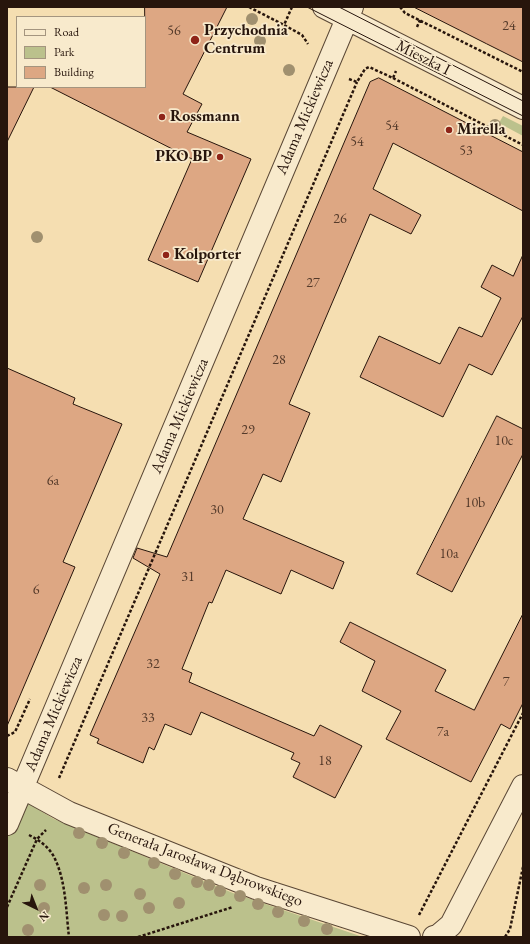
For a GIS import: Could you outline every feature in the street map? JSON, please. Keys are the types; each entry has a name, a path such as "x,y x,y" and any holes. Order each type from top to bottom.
{"street":[{"name":"Mieszka I","path":"324,7 349,13 523,108"},
{"name":"Adama Mickiewicza","path":"7,824 15,784 349,13"},
{"name":"Generała Jarosława Dąbrowskiego","path":"15,784 69,813 256,888 413,928"},
{"path":"436,937 451,925 523,786"}],"path":[{"path":"249,7 284,25"},
{"path":"400,7 405,13 523,72"},
{"path":"392,78 523,145"},
{"path":"62,783 59,778 356,82"},
{"path":"413,928 523,713"},
{"path":"7,907 37,839 46,830"},
{"path":"27,834 37,839 54,857 63,889 69,937"},
{"path":"505,937 510,929 523,867"},
{"path":"138,937 233,907 240,909"}],"green space":[{"path":"503,116 523,126 523,136 499,123"},
{"path":"7,791 54,819 233,893 363,937 7,937"}],"building":[{"path":"145,7 227,7 183,94 202,104 187,132 251,159 198,282 148,260 192,159 52,88 146,88"},
{"path":"414,7 523,7 523,62 487,44"},
{"path":"379,78 523,152 523,211 393,143 373,189 421,215 411,234 370,214 289,404 310,413 281,482 263,474 243,519 344,562 333,589 291,570 281,594 226,570 212,603 209,602 182,669 192,673 189,682 314,736 320,725 362,746 335,798 293,777 300,763 291,759 294,753 201,712 191,735 165,724 154,750 149,747 143,763 97,743 99,739 90,735 160,574 133,558 137,548 167,557 370,82"},
{"path":"7,87 34,88 7,142"},
{"path":"523,255 523,316 492,375 469,364 443,417 360,377 379,336 440,364 459,327 482,337 501,298 481,287 492,265 513,276"},
{"path":"7,368 75,398 73,404 122,424 63,562 75,567 7,726"},
{"path":"497,416 523,429 523,454 452,592 417,574"},
{"path":"523,614 523,703 510,729 501,724 471,782 386,739 401,711 362,691 375,661 340,642 350,622 446,670 435,691 474,710"}],"tram line":[{"path":"307,7 523,116"},
{"path":"339,7 523,101"}],"place":[{"name":"Przychodnia Centrum","path":"195,40"},
{"name":"Rossmann","path":"162,117"},
{"name":"Mirella","path":"449,130"},
{"name":"PKO BP","path":"220,157"},
{"name":"Kolporter","path":"166,255"}]}
